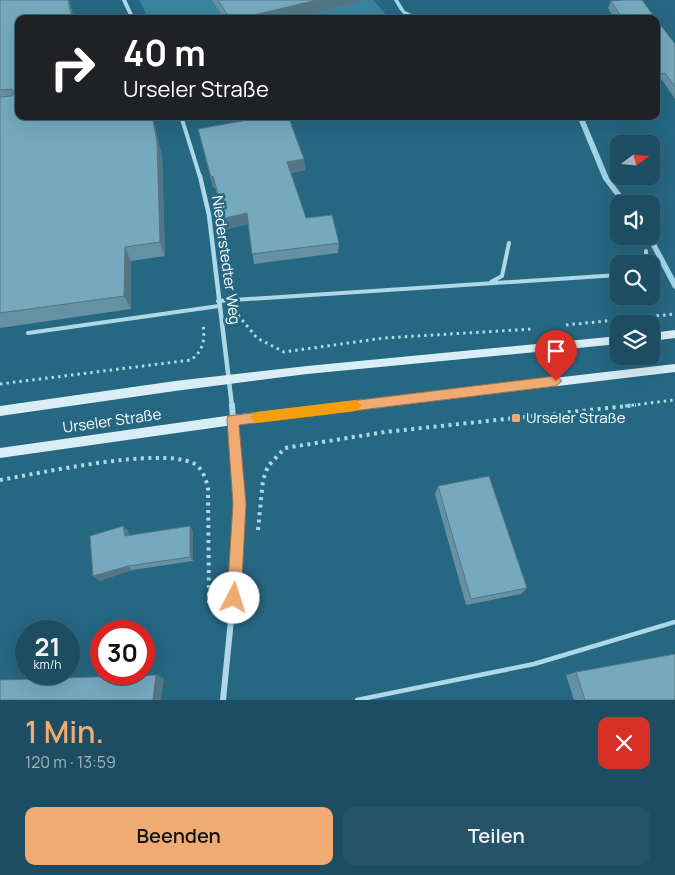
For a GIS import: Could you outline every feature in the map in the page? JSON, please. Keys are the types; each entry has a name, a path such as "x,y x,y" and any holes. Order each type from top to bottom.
{"street":[{"path":"124,0 131,15"},
{"name":"Niederstedter Weg","path":"182,120 197,164 209,214 218,303 230,380 239,504 239,540 223,700"},
{"path":"660,336 675,334"},
{"name":"Urseler Straße","path":"0,411 230,380 610,341"},
{"name":"Urseler Straße","path":"0,452 233,420 675,368"}],"lane":[{"path":"489,283 502,276 509,243"},
{"path":"28,333 218,303 610,276"},
{"path":"357,700 534,664 675,622"}],"path":[{"path":"557,326 675,314"},
{"path":"248,330 268,347 284,352 384,338 537,328"},
{"path":"0,384 191,360 200,354 205,336"},
{"path":"263,480 268,466 284,448 301,443 675,400"},
{"path":"0,480 115,462 167,457 193,463 205,475 208,488 209,604"}],"shaded area":[{"path":"139,0 373,0 386,15 147,15"}],"building":[{"path":"0,0 68,0 71,15 15,15 15,120 153,120 157,142 160,242 125,247 124,296 0,313 0,97 12,96 14,93 12,89 0,90"},
{"path":"218,0 317,0 254,15 227,15"},
{"path":"642,0 653,15 620,15 611,1"},
{"path":"660,24 675,44 675,87 665,73 660,74"},
{"path":"247,120 289,120 304,159 287,162 306,218 332,215 339,243 252,254 247,213 225,218 198,129"},
{"path":"489,476 527,588 471,599 438,486"},
{"path":"123,526 125,536 190,526 190,557 128,566 93,576 90,536"},
{"path":"675,654 675,700 585,700 576,672"},
{"path":"80,677 90,677 90,685 155,685 153,700 0,700 0,680 15,680 15,685 80,685"}],"waterway":[{"path":"396,0 403,12 410,15"},
{"path":"582,120 606,179 619,195"},
{"path":"654,245 675,286"}],"slow traffic":[{"path":"256,417 356,405"}],"place":[{"name":"Urseler Straße","path":"516,418"}],"route":[{"path":"234,598 239,540 239,504 233,420 556,381"}]}
